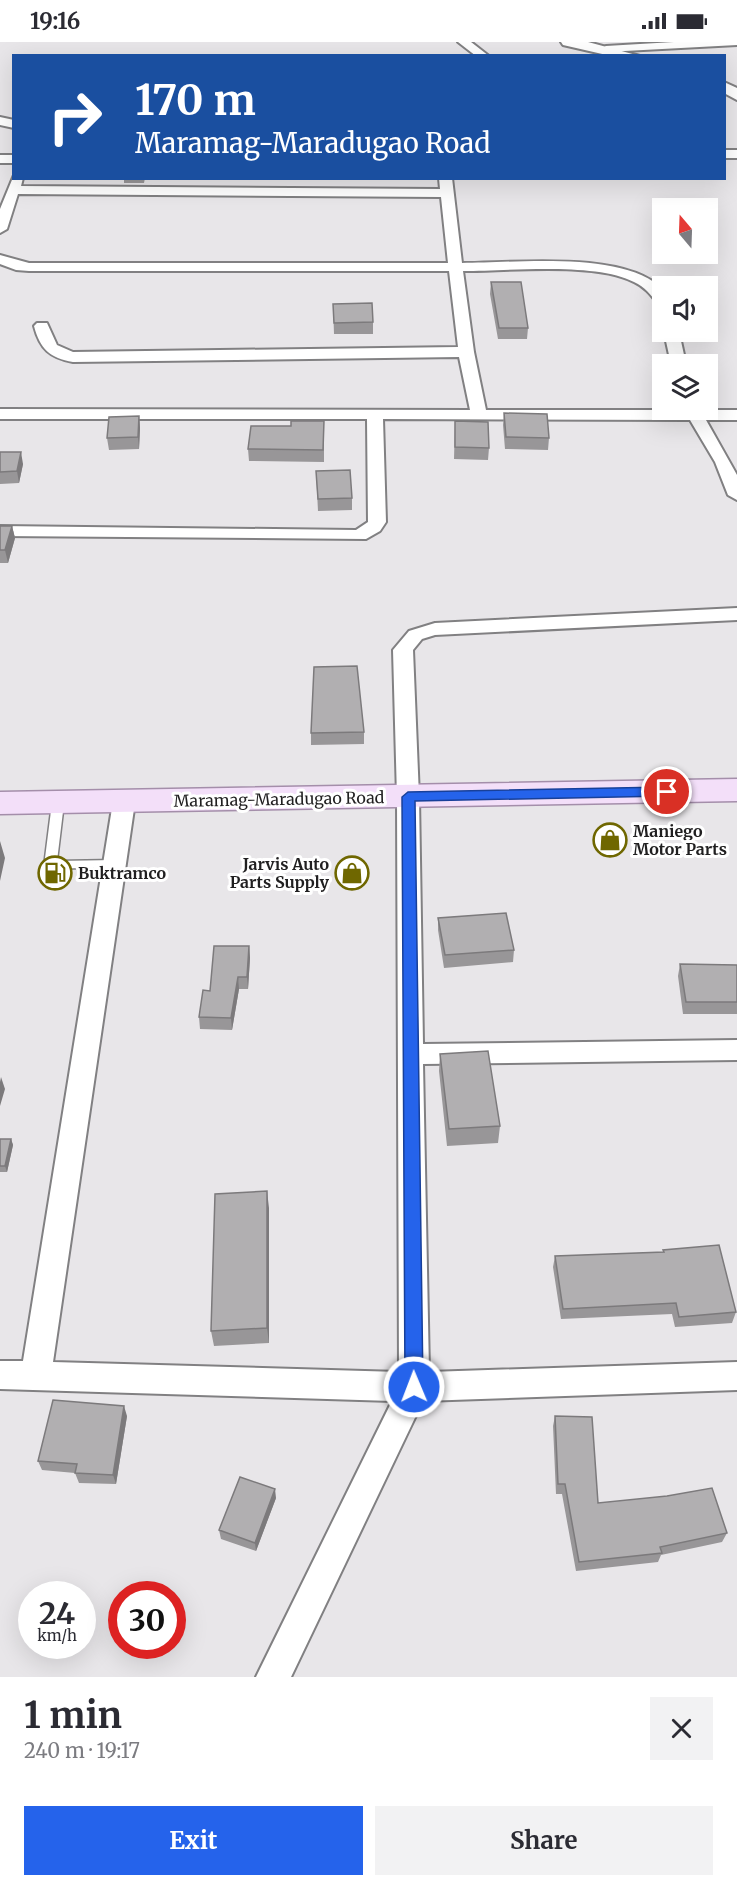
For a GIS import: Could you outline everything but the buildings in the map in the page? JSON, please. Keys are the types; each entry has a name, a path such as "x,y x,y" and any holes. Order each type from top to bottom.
{"main road":[{"name":"Maramag-Maradugao Road","path":"0,803 737,790"}],"street":[{"path":"464,42 481,54"},
{"path":"568,42 625,54"},
{"path":"606,49 737,42"},
{"path":"0,229 14,184 446,185 454,267 466,352 479,415"},
{"path":"0,258 16,266 29,267 602,268 643,281 652,290"},
{"path":"42,326 49,347 61,356 73,357 466,352"},
{"path":"0,414 479,415 652,413"},
{"path":"0,531 360,535 374,527 377,522 375,414"},
{"path":"718,414 737,415"},
{"path":"698,420 723,462 737,495"},
{"path":"273,1677 414,1387 408,797 403,650 412,636 435,629 737,614"},
{"path":"36,1374 124,802"},
{"path":"410,1054 737,1050"},
{"path":"0,1375 36,1374 414,1387 737,1376"}],"lane":[{"path":"58,803 50,866 115,864"}],"place":[{"name":"Maniego Motor Parts","path":"610,840"},
{"name":"Buktramco","path":"55,873"},
{"name":"Jarvis Auto Parts Supply","path":"352,873"}],"route":[{"path":"414,1387 408,797 667,792"}]}
